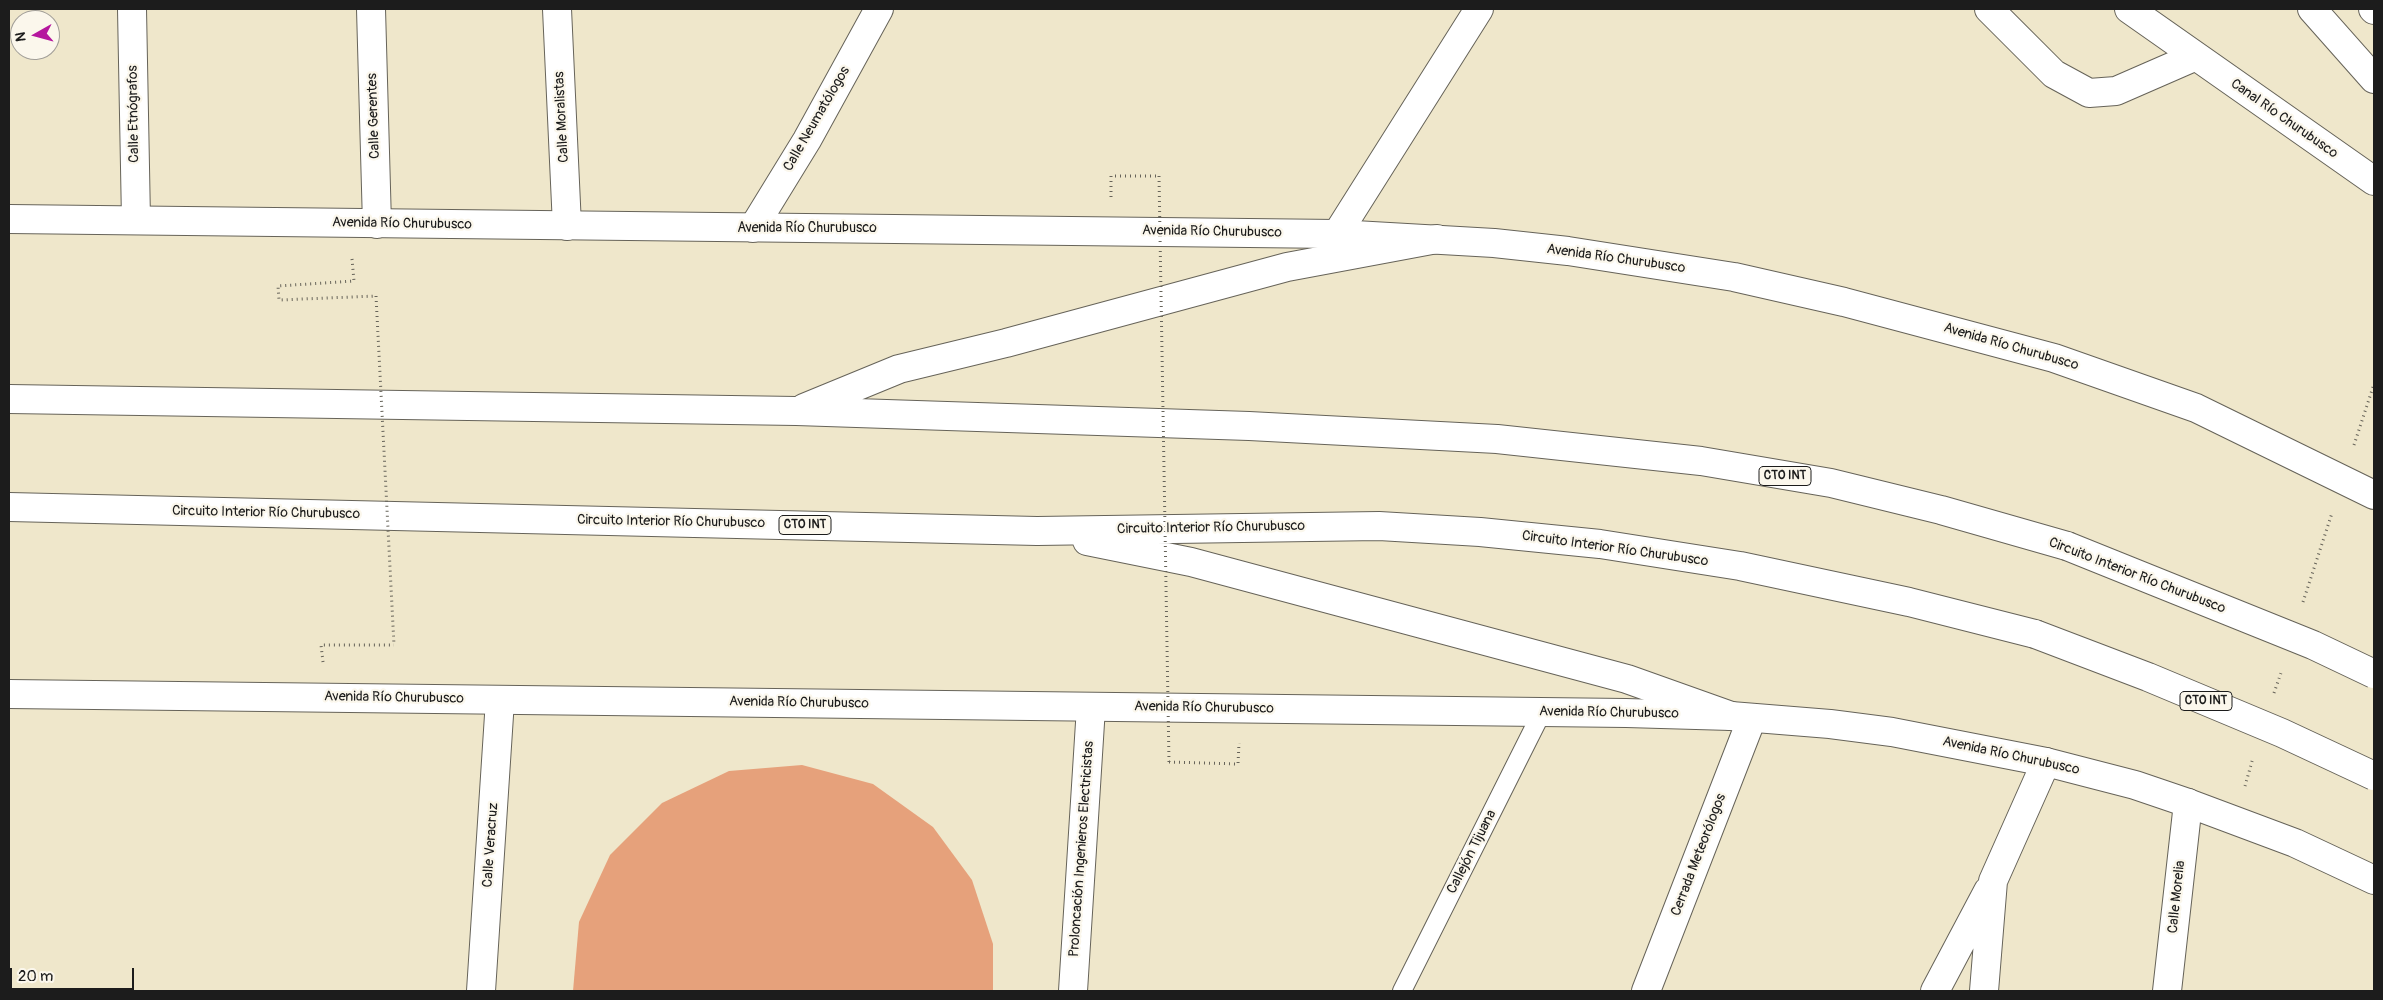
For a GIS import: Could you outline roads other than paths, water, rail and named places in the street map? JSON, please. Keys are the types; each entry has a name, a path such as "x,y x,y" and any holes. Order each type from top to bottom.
{"main road":[{"name":"Calle Etnógrafos","path":"132,9 136,220"},
{"name":"Calle Gerentes","path":"371,9 377,224"},
{"name":"Calle Moralistas","path":"557,9 567,226"},
{"name":"Calle Neumatólogos","path":"753,228 806,140 879,9"},
{"path":"1337,234 1479,9"},
{"path":"1989,9 2054,74 2090,93 2116,91 2194,57"},
{"name":"Canal Río Churubusco","path":"2129,9 2194,57 2374,181"},
{"path":"2312,9 2374,79"},
{"name":"Avenida Río Churubusco","path":"9,219 1337,234 1437,239 1568,251 1734,277 1844,302 2054,358 2196,408 2374,495"},
{"path":"796,411 899,369 1006,343 1287,267 1437,239"},
{"name":"Circuito Interior Río Churubusco","path":"9,399 796,411 1249,426 1496,439 1604,449 1701,461 1831,483 1941,510 2067,546 2313,645 2374,674"},
{"name":"Circuito Interior Río Churubusco","path":"9,507 1037,531 1379,526 1480,532 1600,544 1740,566 1909,602 2035,634 2148,677 2282,733 2374,776"},
{"path":"1037,531 1201,565 1627,679 1742,717"},
{"name":"Avenida Río Churubusco","path":"9,694 1542,712 1742,717 1830,724 1892,732 2046,762 2135,785 2188,803 2295,843 2374,880"},
{"name":"Calle Veracruz","path":"481,991 500,700"},
{"name":"Proloncación Ingenieros Electricistas","path":"1073,991 1091,707"},
{"name":"Cerrada Meteorólogos","path":"1646,991 1742,717"},
{"path":"1935,991 1993,881 2046,762"},
{"name":"Calle Morelia","path":"2167,991 2188,803"},
{"path":"1984,991 1993,881"}],"lane":[{"name":"Callejón Tijuana","path":"1402,991 1542,712"}]}
